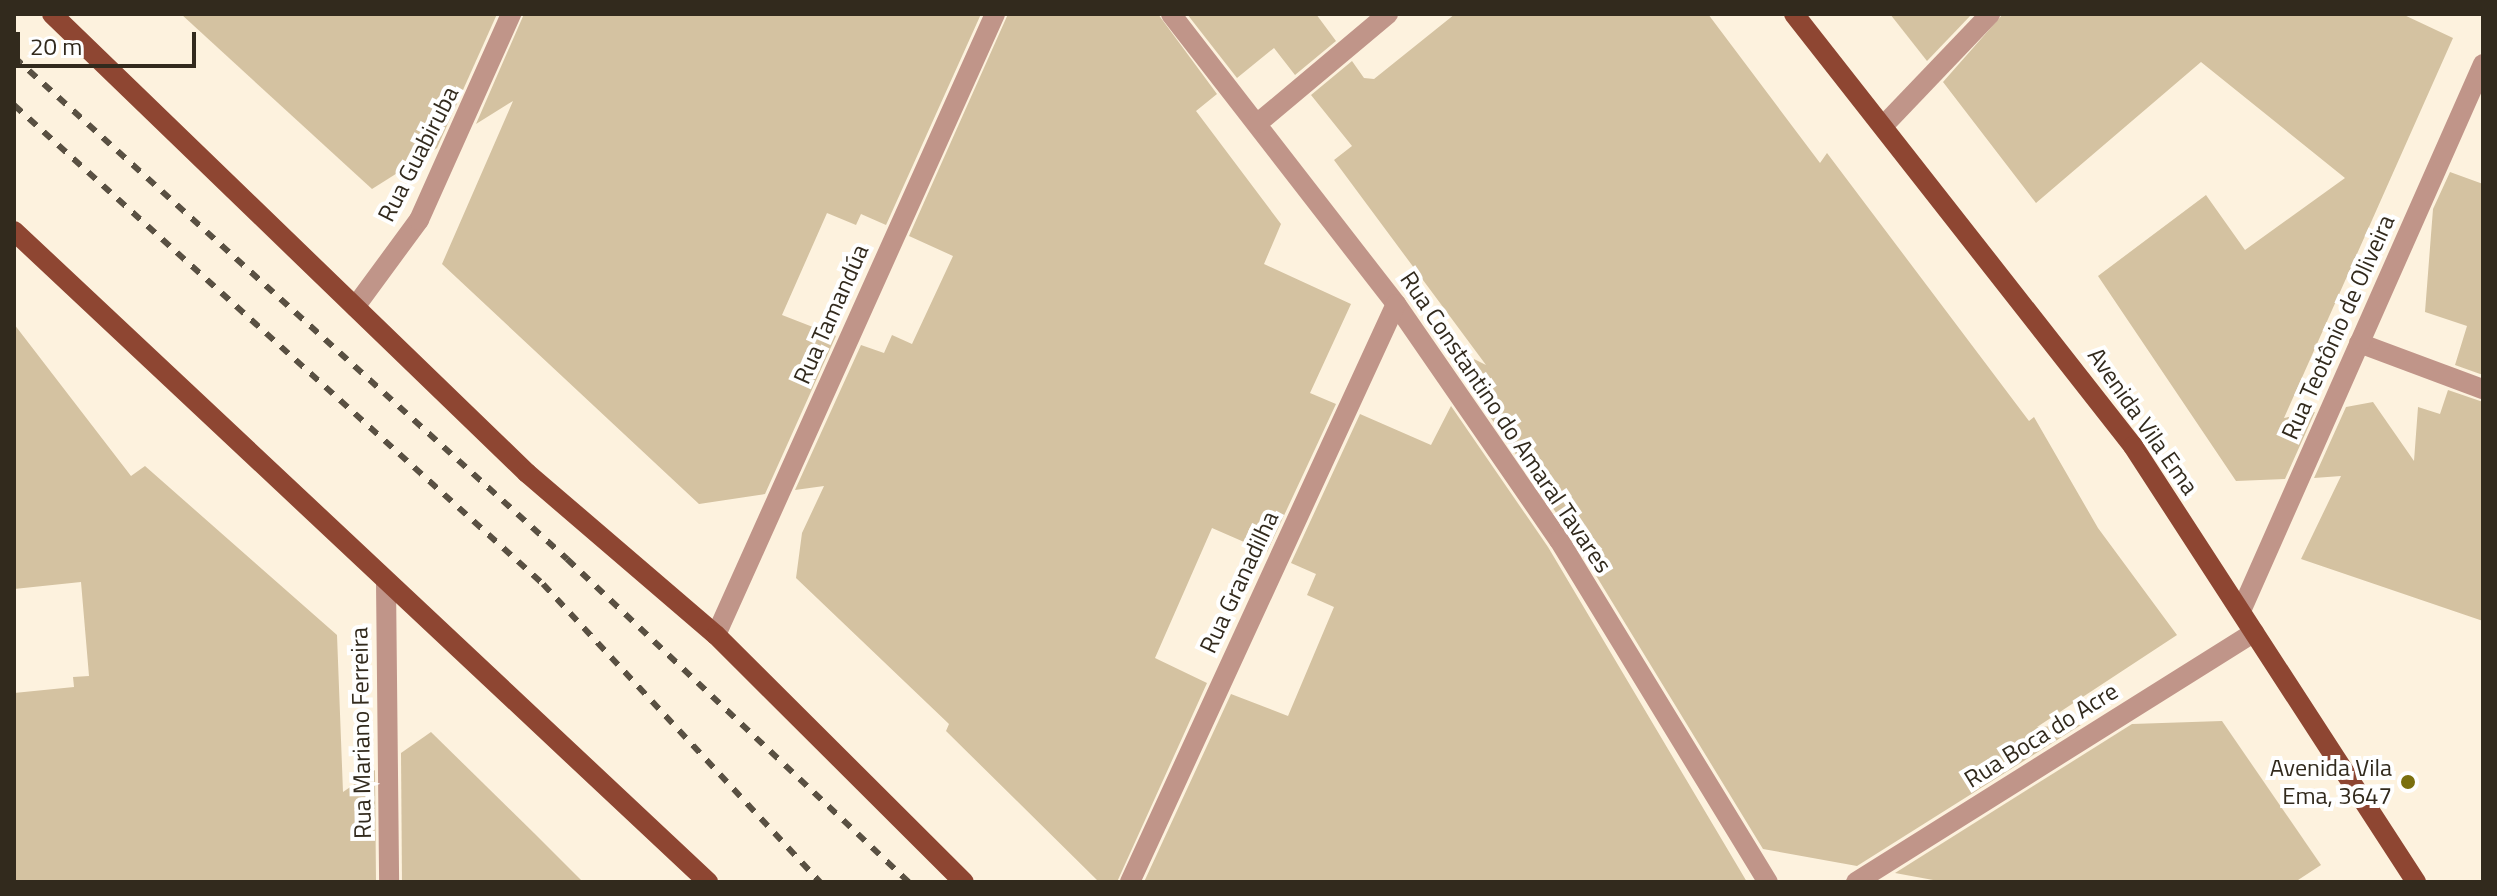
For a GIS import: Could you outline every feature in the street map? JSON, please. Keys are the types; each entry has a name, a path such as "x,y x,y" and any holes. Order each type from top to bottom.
{"main road":[{"path":"52,14 527,473 716,635 964,882"},
{"name":"Avenida Vila Ema","path":"1794,14 1886,123 2133,446 2416,882"},
{"path":"14,231 708,882"}],"street":[{"name":"Rua Guabiruba","path":"355,307 419,220 511,14"},
{"name":"Rua Tamandúa","path":"716,635 995,14"},
{"name":"Rua Constantino do Amaral Tavares","path":"1171,14 1396,304 1559,540 1768,882"},
{"path":"1258,123 1388,14"},
{"path":"1886,123 1990,14"},
{"name":"Rua Teotônio de Oliveira","path":"2241,611 2483,64"},
{"name":"Rua Granadilha","path":"1130,882 1396,304"},
{"path":"2359,343 2483,389"},
{"name":"Rua Mariano Ferreira","path":"386,583 389,882"},
{"name":"Rua Boca do Acre","path":"1856,882 2254,632"}],"building":[{"path":"181,14 497,14 437,148 372,189"},
{"path":"524,14 981,14 886,225 861,214 856,225 827,213 782,315 836,336 765,494 699,504 442,264 513,101 476,124"},
{"path":"1008,14 1158,14 1217,94 1196,111 1281,224 1264,264 1351,304 1310,393 1336,404 1267,552 1212,528 1155,658 1207,683 1117,882 1099,882 946,731 949,724 796,578 802,533 824,486 795,490 861,345 884,353 892,335 912,344 953,256 909,236"},
{"path":"1187,14 1316,14 1336,41 1295,75 1274,48 1237,78"},
{"path":"1455,14 1708,14 1820,163 1827,153 2029,421 2034,417 2098,528 2177,635 2037,727 2081,725 1857,866 1763,849 1570,533 1464,379 1474,359 1486,365 1334,160 1352,146 1311,95 1352,61 1364,78 1374,79"},
{"path":"1890,14 1972,14 1927,61"},
{"path":"2003,14 2402,14 2453,38 2284,418 2315,412 2285,479 2236,481 2098,276 2206,195 2245,250 2345,178 2201,62 2036,203 1943,82"},
{"path":"2450,172 2483,184 2483,375 2455,365 2467,326 2425,312 2433,209"},
{"path":"14,324 131,476 145,466 337,635 343,792 375,770 376,882 14,882 14,693 74,687 73,677 89,676 81,582 14,589"},
{"path":"2448,390 2483,402 2483,621 2301,559 2341,476 2314,478 2346,407 2373,402 2414,461 2418,407 2440,414"},
{"path":"1451,406 1548,547 1747,882 1144,882 1231,694 1288,716 1334,607 1307,595 1316,574 1291,563 1360,414 1431,445"},
{"path":"2222,721 2321,865 2295,882 1944,882 1895,873 2132,724"},
{"path":"431,732 583,882 402,882 401,753"}],"railway":[{"path":"14,57 567,559 908,882"},
{"path":"14,105 543,584 820,882"}],"place":[{"name":"Avenida Vila Ema, 3647","path":"2408,782"}]}
